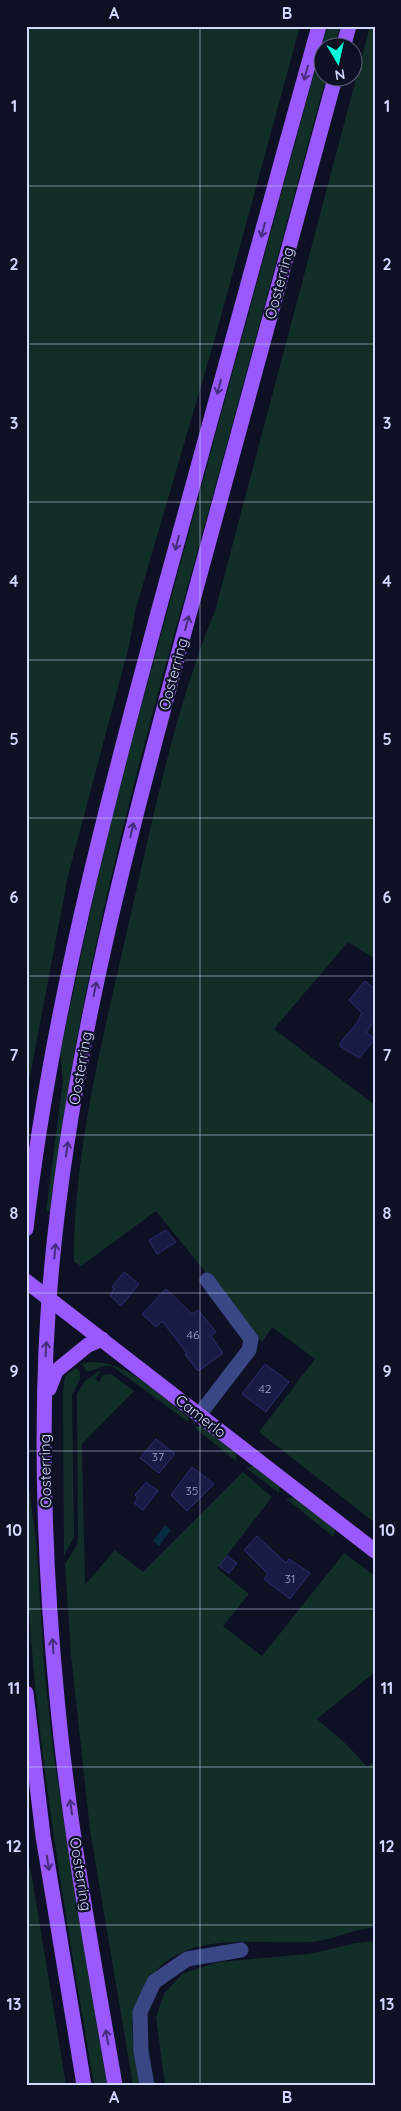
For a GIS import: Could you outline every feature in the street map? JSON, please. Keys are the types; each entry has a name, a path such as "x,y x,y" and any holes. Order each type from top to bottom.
{"main road":[{"name":"Oosterring","path":"26,1229 28,1193 46,1086 65,986 106,805 319,26"},
{"name":"Oosterring","path":"115,2085 74,1835 57,1698 48,1571 44,1441 45,1398 50,1300 60,1197 78,1079 103,952 144,779 332,88"},
{"name":"Camerlo","path":"26,1281 375,1551"},
{"path":"45,1398 56,1371 88,1346 102,1339"},
{"name":"Oosterring","path":"26,1693 43,1836 84,2085"}],"street":[{"path":"199,1415 249,1350 251,1339 207,1280"},
{"path":"147,2085 141,2051 140,2012 154,1982 186,1959 241,1950"}],"green space":[{"path":"26,26 300,26 215,338 136,608 129,646 68,876 26,1097"},
{"path":"327,26 340,26 337,38 324,38"},
{"path":"370,26 375,26 375,959 348,942 274,1029 375,1105 375,1523 259,1432 315,1359 272,1327 262,1342 156,1211 81,1266 74,1262 78,1180 91,1096 108,1012 155,810 187,689 215,611 354,88 364,88 364,49"},
{"path":"314,74 314,88 323,88 154,707 112,874 93,957 77,1041 62,1126 51,1211 46,1211 63,1080 60,1054 100,866 119,788"},
{"path":"29,1354 28,1483 36,1539 45,1677 54,1757 107,2085 94,2085 51,1819 35,1685 29,1618 25,1527 26,1355"},
{"path":"90,1362 104,1363 131,1373 189,1418 188,1422 112,1366 86,1371 82,1364"},
{"path":"76,1368 80,1372 80,1379 72,1395 74,1537 64,1556 63,1391 65,1376"},
{"path":"99,1371 95,1379 99,1382 103,1375 111,1374 134,1391 82,1444 85,1585 115,1550 143,1572 243,1472 272,1497 217,1568 249,1594 223,1626 262,1656 344,1553 375,1576 375,1672 317,1719 347,1745 367,1767 375,1760 375,1927 312,1942 216,1943 193,1948 173,1957 156,1971 134,2009 132,2028 140,2085 133,2085 90,1830 71,1655 65,1564 77,1545 78,1537 77,1394 85,1381"},
{"path":"201,1425 236,1452 236,1461 195,1428"},
{"path":"255,1466 280,1485 279,1493 246,1468"},
{"path":"295,1497 335,1529 334,1537 286,1499"},
{"path":"26,1851 32,1877 66,2085 26,2085"},
{"path":"375,1941 375,2085 165,2085 156,2017 164,1994 182,1974 218,1962 309,1954 356,1943"}],"water":[{"path":"165,1525 171,1530 159,1546 153,1541"}],"building":[{"path":"365,981 375,989 375,1024 373,1023 366,1032 375,1039 359,1058 340,1046 362,1013 349,1000"},
{"path":"166,1230 176,1242 157,1254 149,1240"},
{"path":"124,1272 139,1284 121,1306 110,1295 114,1289 112,1287"},
{"path":"166,1289 192,1314 198,1310 216,1332 211,1336 223,1353 200,1370 197,1370 185,1354 187,1353 162,1321 156,1327 142,1314"},
{"path":"265,1364 289,1382 266,1412 242,1394"},
{"path":"156,1439 175,1454 159,1473 140,1458"},
{"path":"192,1467 214,1484 187,1511 171,1495"},
{"path":"146,1482 158,1491 143,1510 134,1503 138,1498 135,1495"},
{"path":"257,1536 286,1563 289,1559 310,1573 290,1599 264,1579 268,1574 244,1550"},
{"path":"227,1556 237,1563 229,1573 219,1566"}]}
